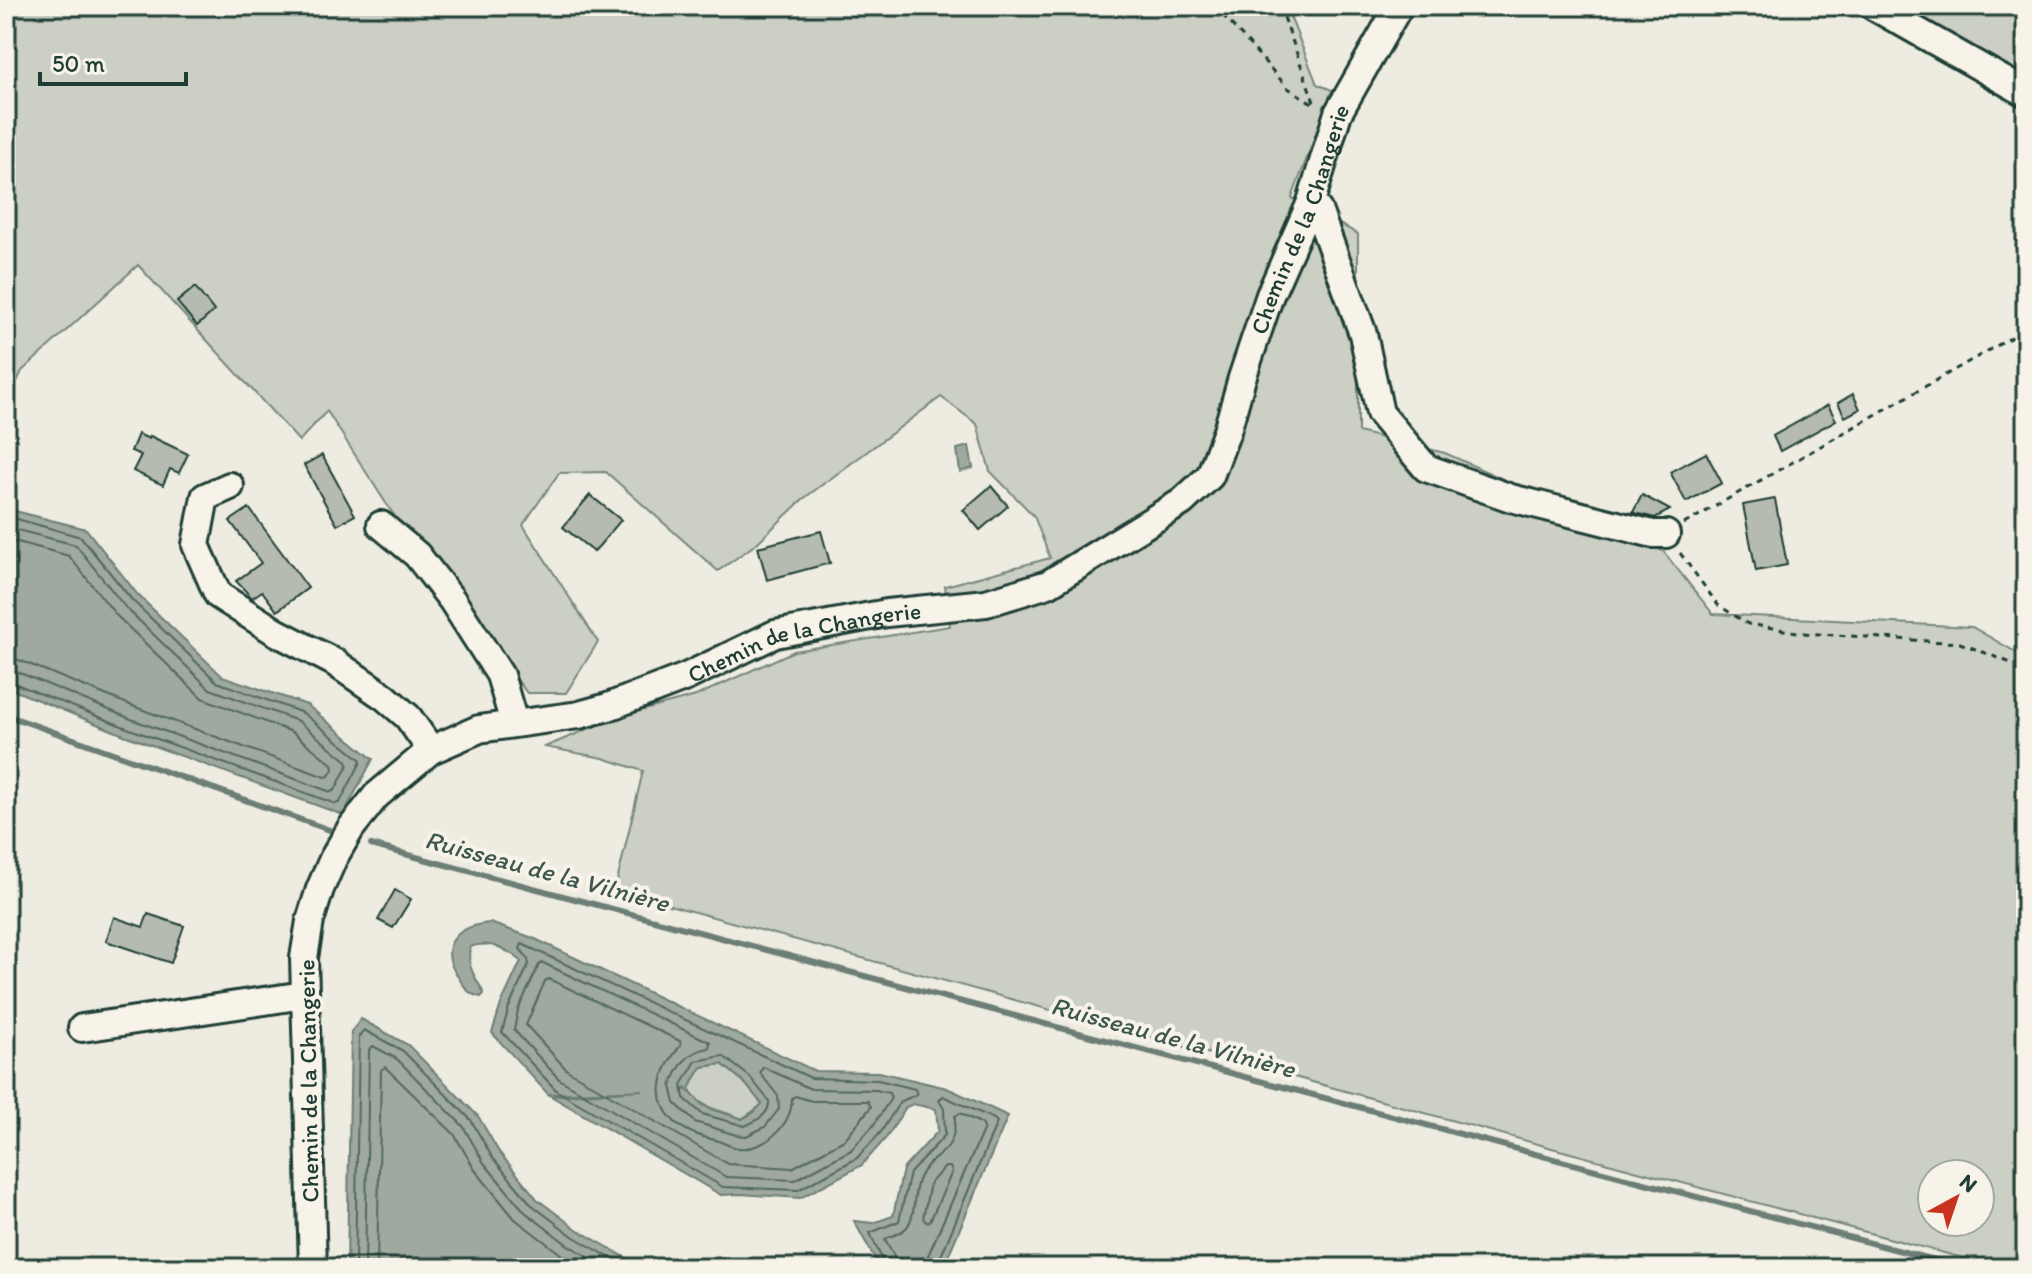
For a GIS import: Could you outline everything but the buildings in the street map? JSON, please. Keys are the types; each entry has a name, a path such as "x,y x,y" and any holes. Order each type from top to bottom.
{"street":[{"name":"Chemin de la Changerie","path":"313,1268 304,958 310,921 333,859 351,828 376,796 431,750 479,729 579,715 608,707 686,677 775,634 887,613 986,603 1048,584 1182,502 1210,476 1270,295 1311,202 1338,113 1399,6"},
{"path":"1873,6 2026,93"},
{"path":"1311,202 1318,210 1363,334 1380,413 1426,468 1511,498 1653,534 1666,534"},
{"path":"230,486 205,497 196,545 218,595 276,632 334,662 385,697 408,717 431,750"},
{"path":"381,525 417,555 452,600 500,675 514,723"},
{"path":"82,1028 304,995"}],"path":[{"path":"1215,6 1288,88 1314,104 1280,6"},
{"path":"2026,329 1666,534 1718,605 1748,624 1803,633 1960,643 2026,669"}],"shaded area":[{"path":"6,6 1286,6 1317,84 1332,90 1292,198 1358,234 1358,432 1445,453 1663,551 1713,614 1972,627 2026,658 2026,1268 2000,1268 1552,1148 615,890 643,771 603,758 545,747 614,718 696,696 794,651 950,626 945,586 1050,558 1034,516 990,471 977,424 941,397 803,499 756,544 718,571 606,472 559,473 523,525 598,642 566,693 527,693 389,508 327,411 299,441 138,265 22,371 6,404"},
{"path":"1890,6 2026,6 2026,85"},
{"path":"722,1064 744,1082 763,1104 742,1119 705,1105 689,1088 702,1067"}],"water":[{"path":"969,446 973,468 960,472 957,449"},
{"path":"15,511 86,529 138,595 222,676 307,705 373,759 343,815 124,735 6,687 6,514"},
{"path":"490,923 533,938 815,1071 879,1072 947,1088 1008,1116 943,1268 880,1268 854,1221 873,1223 893,1216 903,1169 938,1131 936,1109 913,1104 906,1107 887,1137 862,1165 800,1198 721,1195 551,1096 643,1090 548,1094 492,1033 501,1004 521,961 497,946 484,944 470,947 471,967 484,994 481,997 470,992 452,966 450,947 459,933","holes":["722,1064 744,1082 762,1104 742,1119 707,1108 683,1089 689,1088 702,1067"]},
{"path":"361,1019 408,1045 478,1116 499,1152 537,1199 578,1230 640,1268 347,1268 351,1032"}],"waterway":[{"name":"Ruisseau de la Vilnière","path":"6,715 338,833"},
{"name":"Ruisseau de la Vilnière","path":"371,845 1965,1268"}]}
